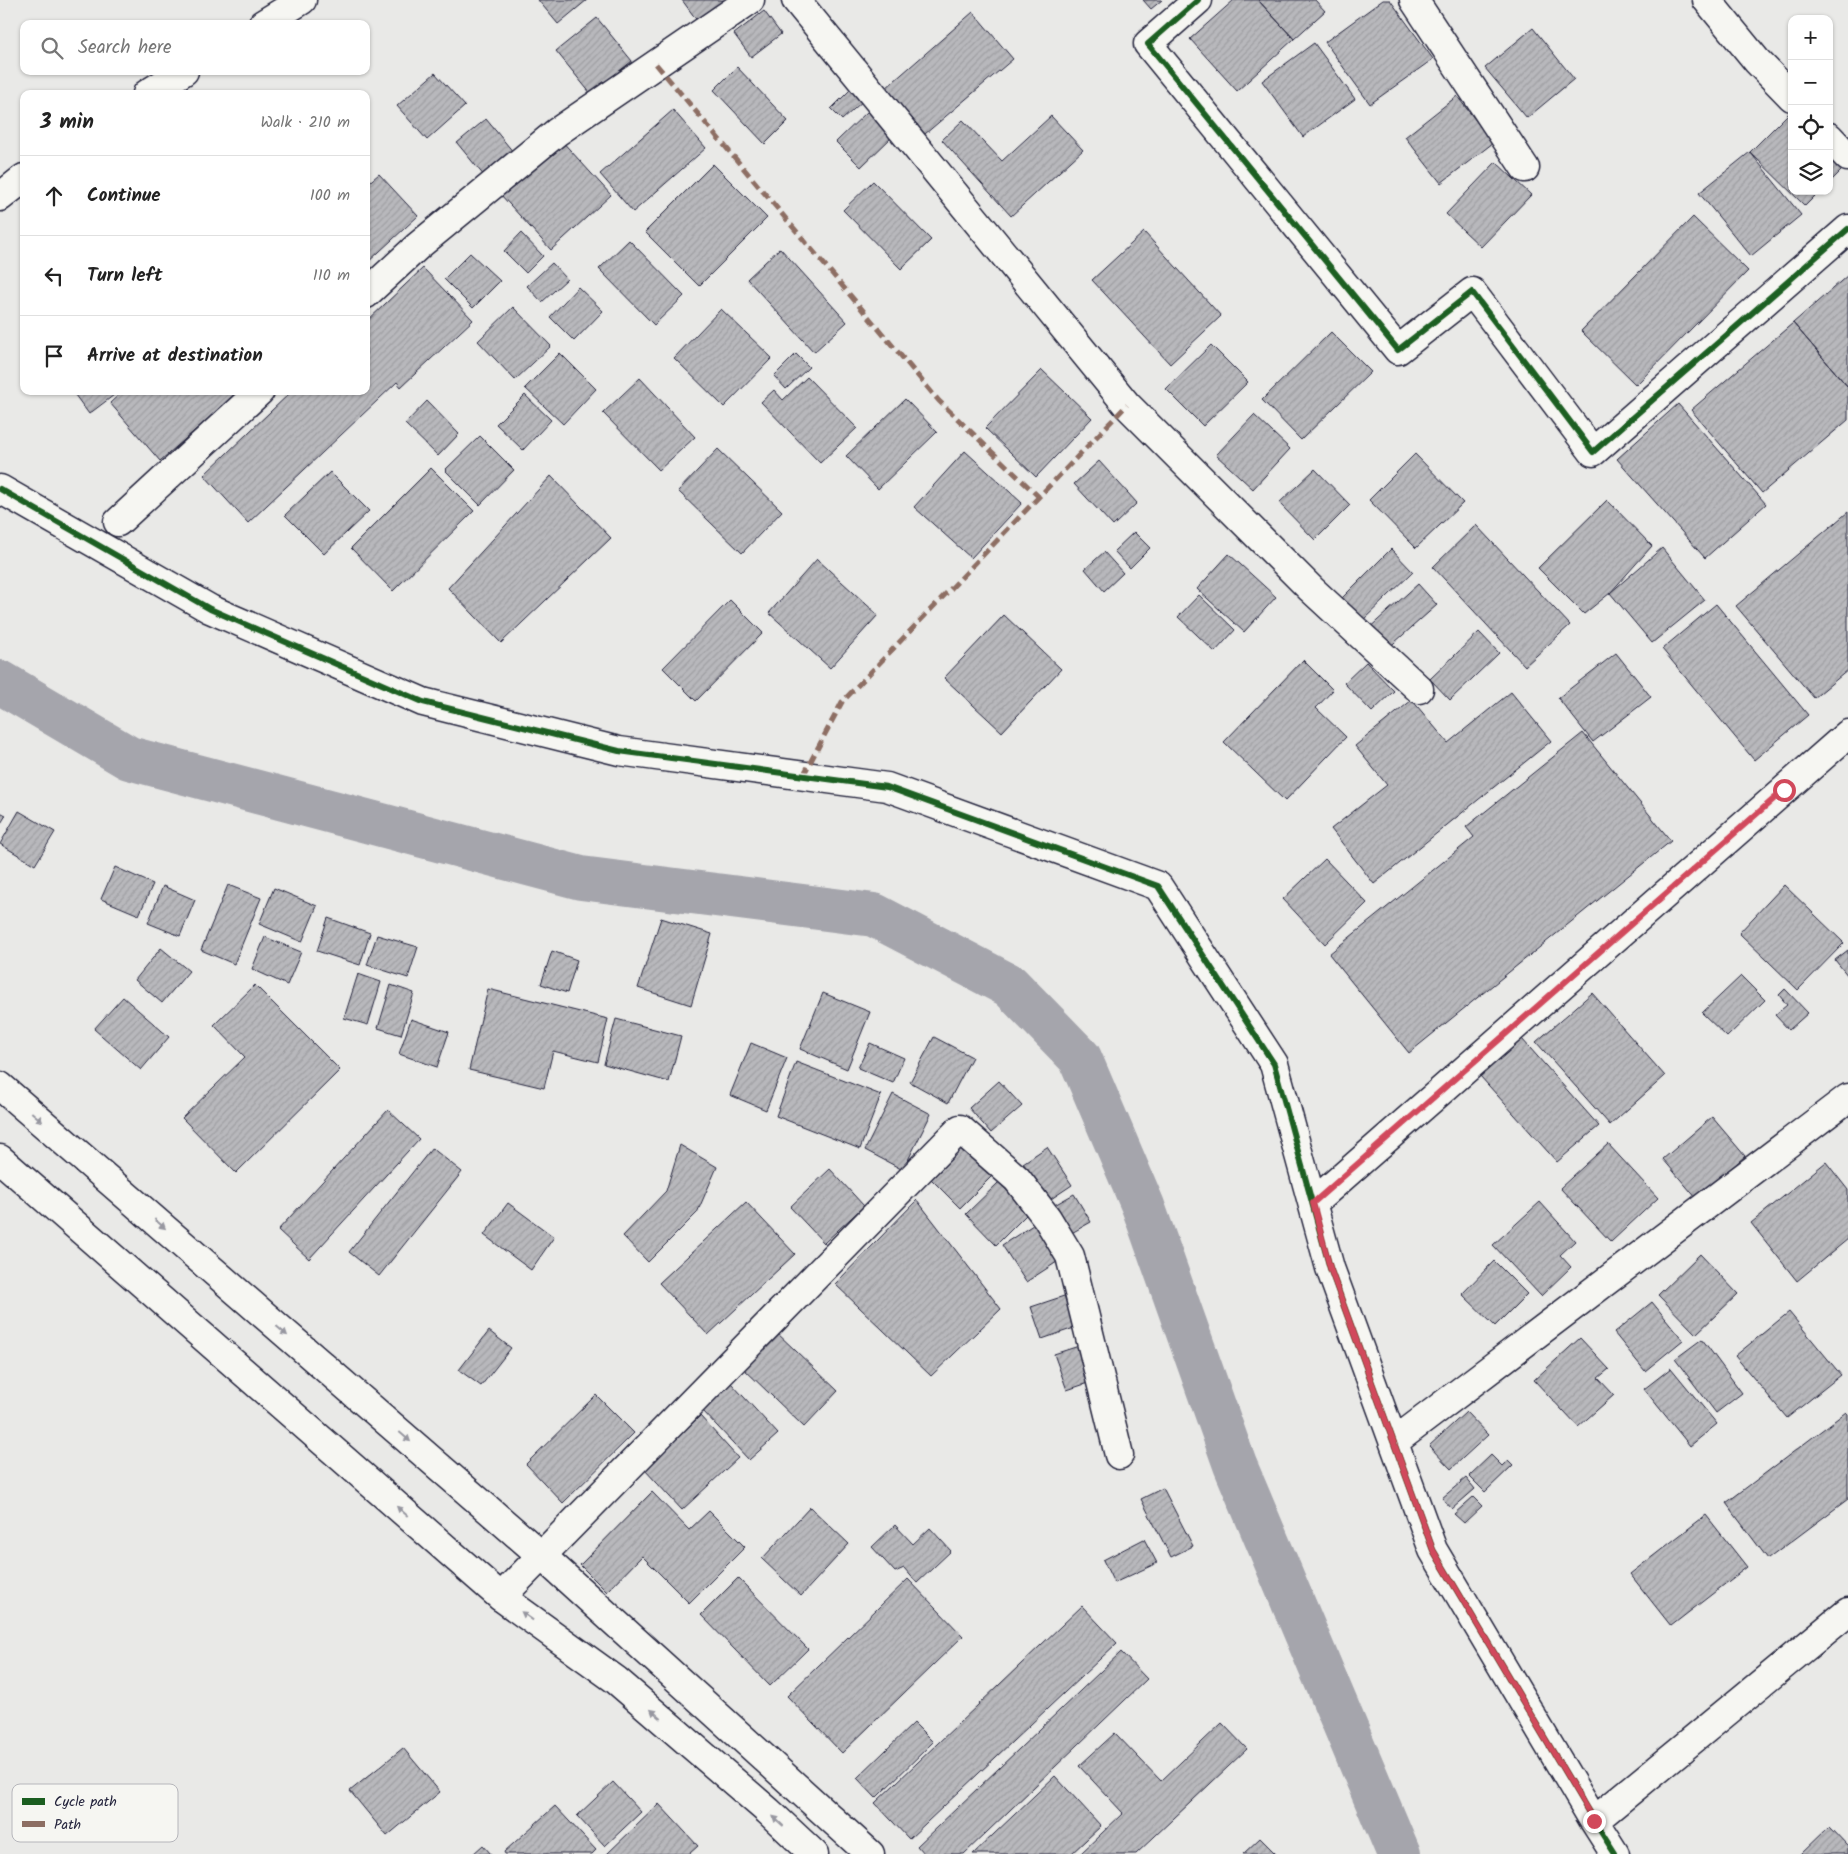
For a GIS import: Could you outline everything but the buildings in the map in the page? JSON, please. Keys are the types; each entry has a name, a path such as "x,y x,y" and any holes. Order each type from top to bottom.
{"street":[{"path":"270,20 302,0"},
{"path":"370,290 418,246 558,132 750,0"},
{"path":"796,0 1127,405 1311,589 1419,689"},
{"path":"1198,0 1148,44 1398,350 1472,292 1593,452 1848,229"},
{"path":"1414,0 1525,168"},
{"path":"1707,0 1757,61 1788,93"},
{"path":"153,90 177,75"},
{"path":"1833,141 1848,157"},
{"path":"0,197 20,181"},
{"path":"118,522 256,395"},
{"path":"0,489 210,608 423,702 619,751 887,787 1158,886 1274,1064 1330,1268 1433,1550 1615,1854"},
{"path":"1313,1203 1848,734"},
{"path":"0,1086 542,1556 870,1854"},
{"path":"1394,1442 1848,1098"},
{"path":"501,1597 960,1128 1017,1179 1046,1218 1070,1256 1088,1321 1120,1455"},
{"path":"0,1159 501,1597 616,1680 761,1805 814,1854"},
{"path":"1594,1821 1848,1612"}],"waterway":[{"path":"0,682 129,758 581,878 874,915 1010,986 1080,1058 1143,1206 1235,1465 1399,1854"}],"marked path":[{"path":"656,64 939,401 1039,497"},
{"path":"803,776 842,702 1127,405"}],"cycle path":[{"path":"1198,0 1148,44 1398,350 1472,292 1593,452 1848,229"},
{"path":"0,489 210,609 423,702 619,751 887,787 1158,886 1274,1064 1330,1268 1433,1550 1615,1854"}],"route":[{"path":"1594,1821 1433,1550 1330,1268 1313,1203 1784,790"}]}
